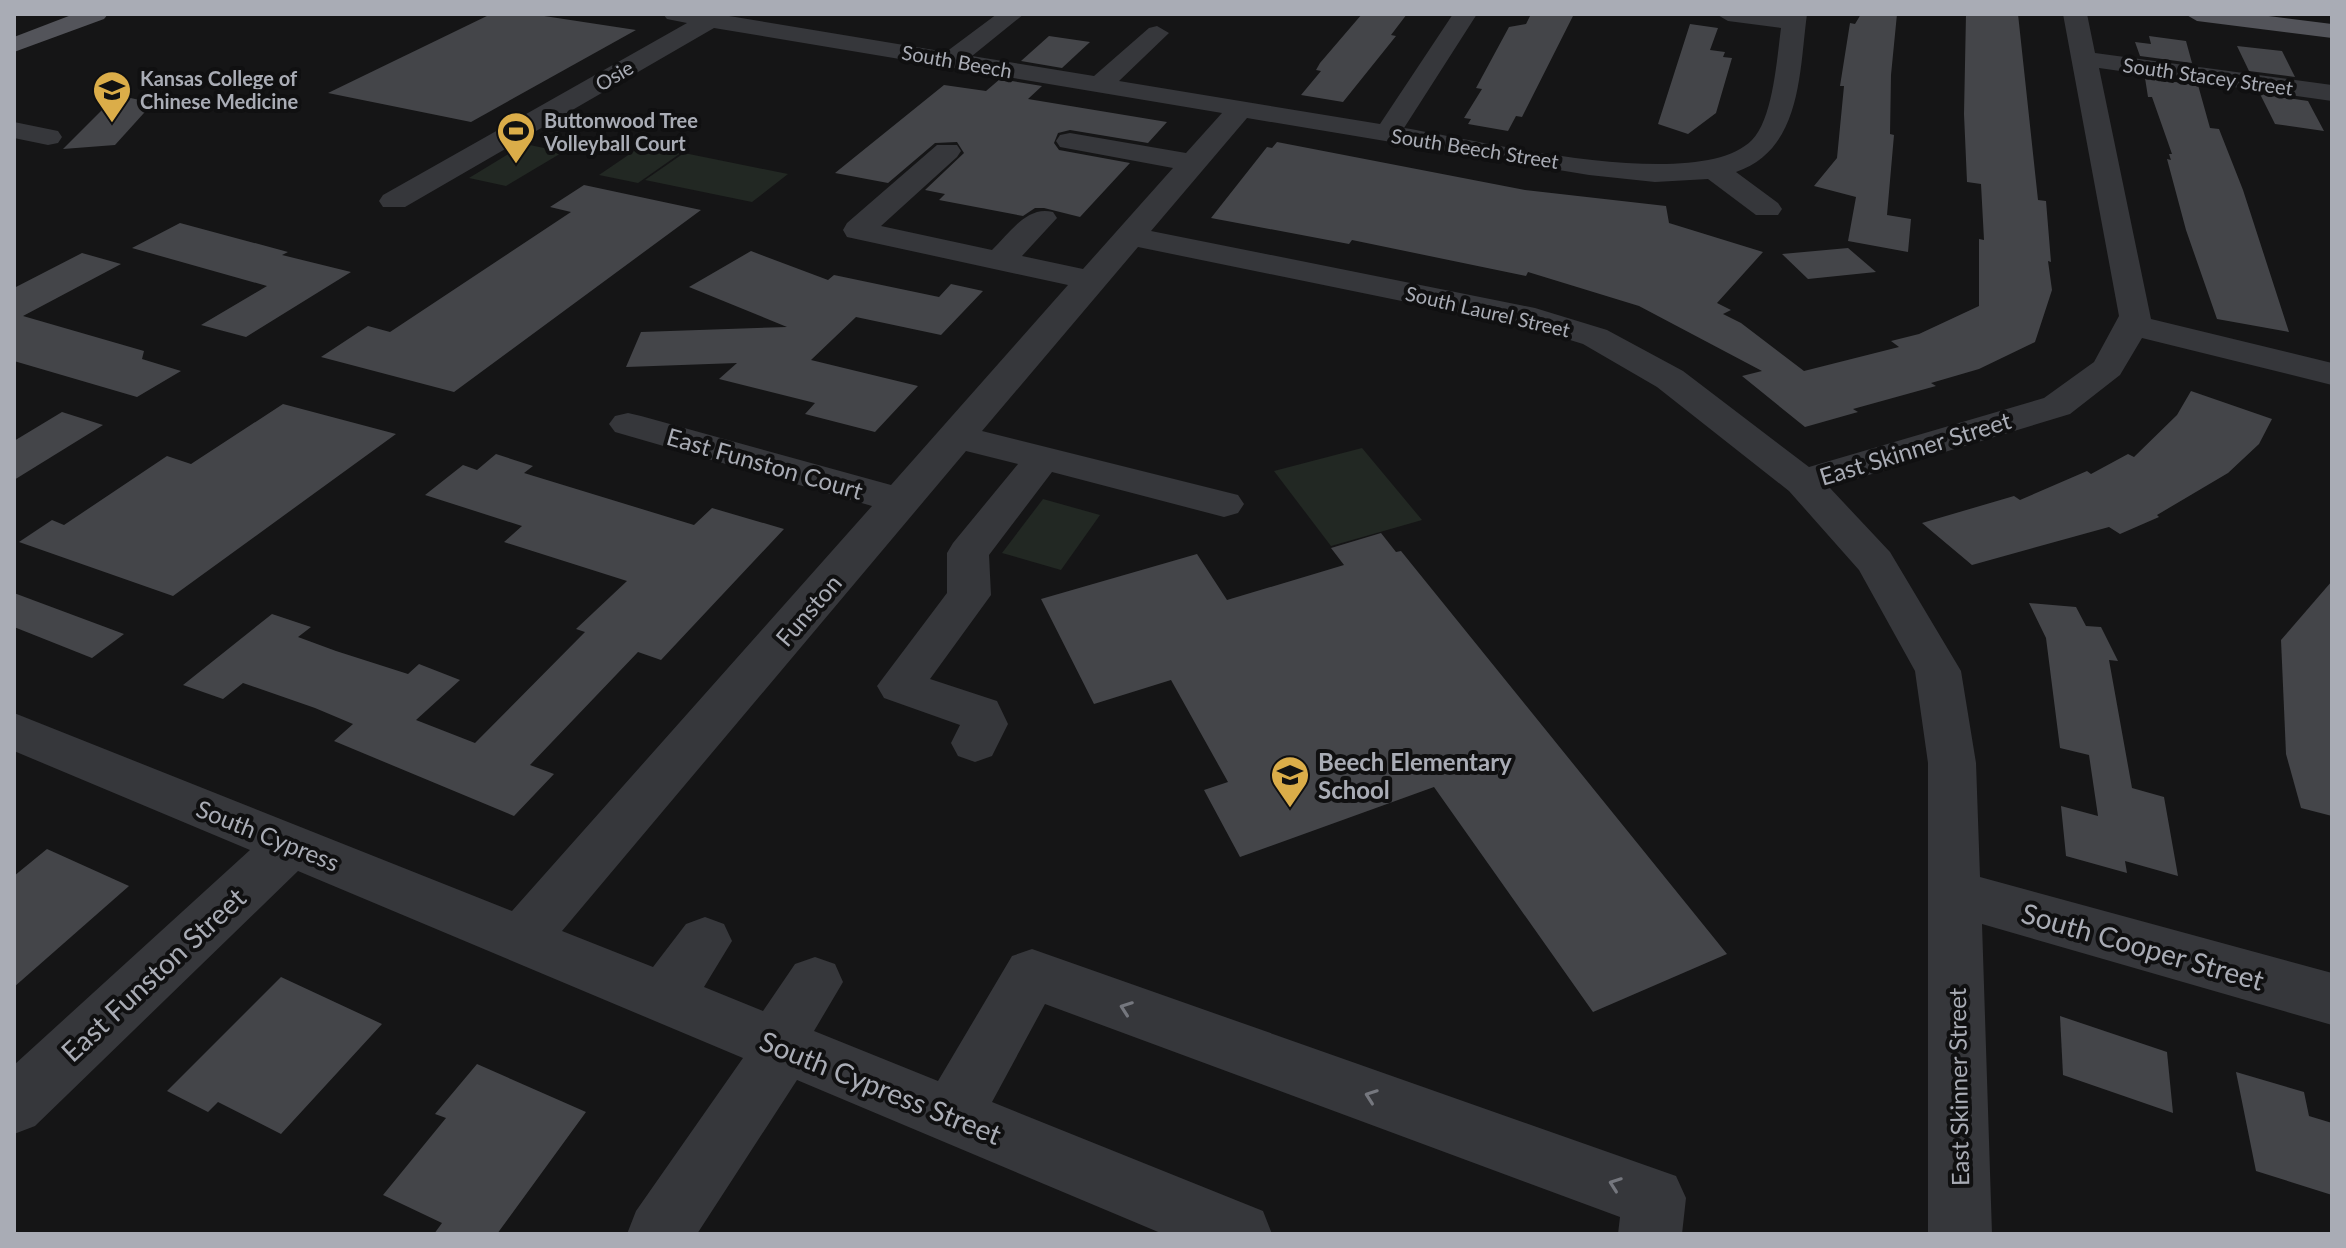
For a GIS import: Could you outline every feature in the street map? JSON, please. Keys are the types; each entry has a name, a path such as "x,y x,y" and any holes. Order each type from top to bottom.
{"main road":[{"path":"14,45 96,14"},
{"path":"2197,14 2332,31"}],"street":[{"name":"South Beech","path":"675,14 710,20 818,25 951,60 1239,110"},
{"path":"951,60 1012,14"},
{"path":"1387,133 1465,14"},
{"path":"1728,14 1795,18"},
{"path":"2075,14 2125,253 2136,316 2132,325 2332,374"},
{"name":"South Beech Street","path":"1239,110 1616,171 1672,175 1725,168 1762,147 1777,117 1795,18"},
{"name":"Osie","path":"394,201 710,20"},
{"path":"1098,86 1157,33"},
{"name":"South Stacey Street","path":"2084,59 2332,93"},
{"path":"947,151 858,230 1093,281 1239,110"},
{"path":"14,130 48,137"},
{"path":"1070,141 1193,163"},
{"path":"1713,169 1767,209"},
{"path":"999,261 1042,218"},
{"name":"South Laurel Street","path":"1131,236 1535,318 1595,337 1670,379 1803,482"},
{"name":"Funston","path":"522,938 1093,281"},
{"name":"East Skinner Street","path":"1960,1234 1952,763 1938,671 1875,562 1803,482 2057,406 2108,368 2132,325"},
{"name":"East Funston Court","path":"628,424 902,501"},
{"path":"958,437 1224,504"},
{"path":"975,743 984,724 980,714 900,686 969,595 968,553 1043,458"},
{"name":"South Cypress","path":"14,731 522,938"},
{"name":"East Funston Street","path":"14,1105 292,844"},
{"name":"South Cooper Street","path":"1954,893 2332,999"},
{"name":"South Cypress Street","path":"522,938 1240,1234"},
{"path":"663,998 705,941"},
{"path":"952,1115 1032,974 1654,1198 1650,1234"},
{"path":"659,1234 779,1045 815,982"}],"shaded area":[{"path":"646,143 685,150 638,183 599,175"},
{"name":"Buttonwood Tree Volleyball Court","path":"525,144 563,152 506,186 469,178"},
{"path":"684,153 788,174 752,202 645,180"},
{"path":"1362,448 1422,520 1331,546 1274,471"},
{"path":"1043,499 1100,515 1061,570 1002,553"}],"building":[{"path":"491,14 531,14 636,30 471,122 328,93"},
{"path":"1362,14 1407,14 1391,35 1396,36 1343,102 1301,95 1321,71 1316,70 1320,63"},
{"path":"1531,14 1574,14 1522,117 1516,116 1508,131 1468,124 1471,119 1464,118 1482,89 1476,88 1509,27 1526,24"},
{"path":"1861,14 1897,14 1891,75 1890,134 1894,135 1887,215 1911,219 1908,252 1848,241 1856,197 1814,186 1837,158 1844,86 1840,86 1850,23 1855,24"},
{"path":"1966,14 2018,14 2038,200 2046,201 2051,262 2048,261 2052,290 2035,342 1979,369 1931,383 1936,386 1853,409 1858,412 1805,427 1742,376 1762,371 1639,306 1528,272 1526,276 1352,240 1349,244 1211,218 1267,147 1272,148 1277,142 1525,190 1666,206 1669,223 1763,252 1717,303 1731,310 1723,314 1741,323 1804,371 1899,347 1891,341 1919,334 1979,306 1979,239 1984,240 1981,184 1967,182 1964,114"},
{"path":"1690,24 1718,28 1710,50 1725,52 1723,57 1732,58 1716,113 1688,134 1658,124"},
{"path":"1049,36 1090,42 1062,68 1021,61"},
{"path":"2149,36 2186,41 2192,63 2140,56 2135,42 2151,44"},
{"path":"2237,46 2282,51 2295,77 2249,71"},
{"path":"2145,78 2198,85 2210,128 2219,129 2243,190 2289,332 2217,319 2186,230 2167,159 2171,160 2169,154 2172,154 2152,97 2148,97"},
{"path":"1000,79 1042,86 1028,99 1167,122 1148,143 1070,130 1058,133 1054,143 1059,150 1130,163 1080,217 1044,208 1035,208 1023,216 939,200 945,194 925,190 964,153 957,142 935,143 888,183 835,173 944,85 986,91"},
{"path":"2260,94 2308,101 2324,131 2275,124"},
{"path":"117,95 153,103 115,145 63,149"},
{"path":"584,185 701,210 454,392 321,357 368,326 390,332 571,212 550,207"},
{"path":"180,223 288,252 282,255 351,272 246,337 201,325 267,286 132,248"},
{"path":"1848,248 1876,272 1808,279 1782,254"},
{"path":"751,251 828,280 834,275 939,297 951,284 983,291 941,335 856,317 811,360 918,386 875,432 805,414 815,403 719,379 737,363 626,367 641,332 787,327 689,287"},
{"path":"82,253 121,264 23,316 144,351 142,359 181,371 137,397 14,361 14,288"},
{"path":"2191,391 2272,419 2259,444 2228,473 2157,515 2159,517 2120,534 2109,527 1972,565 1922,523 2014,496 2020,500 2087,471 2091,474 2128,454 2134,457 2177,415"},
{"path":"283,404 396,434 173,596 19,542 52,520 64,525 167,456 191,464"},
{"path":"62,412 103,425 14,480 14,441"},
{"path":"496,454 533,466 524,473 694,525 712,508 784,529 661,660 638,652 530,765 554,774 514,816 334,741 353,724 315,708 243,683 223,699 183,685 272,614 311,627 298,637 336,651 408,674 419,664 460,680 416,720 475,743 585,632 576,629 627,581 504,542 522,526 425,495 463,465 477,470"},
{"name":"Beech Elementary School","path":"1381,533 1396,552 1401,551 1727,954 1593,1012 1434,787 1240,857 1204,790 1228,782 1171,680 1094,704 1041,599 1197,554 1227,600 1344,565 1331,548"},
{"path":"2332,581 2332,816 2301,808 2286,754 2281,640"},
{"path":"14,593 124,634 92,658 14,627"},
{"path":"2029,603 2076,607 2086,626 2101,627 2118,661 2109,660 2132,788 2164,797 2178,876 2125,861 2127,873 2066,856 2061,806 2098,816 2089,755 2060,748 2046,638"},
{"path":"47,849 129,886 14,987 14,876"},
{"path":"281,977 382,1024 281,1134 218,1102 208,1112 167,1091"},
{"path":"2060,1016 2167,1052 2173,1113 2063,1075"},
{"path":"477,1064 586,1112 497,1234 434,1234 442,1223 383,1195 446,1118 435,1114"},
{"path":"2236,1072 2304,1092 2309,1116 2332,1123 2332,1195 2256,1171"}],"place":[{"name":"Kansas College of Chinese Medicine","path":"112,124"},
{"name":"Buttonwood Tree Volleyball Court","path":"516,165"},
{"name":"Beech Elementary School","path":"1290,809"}]}
